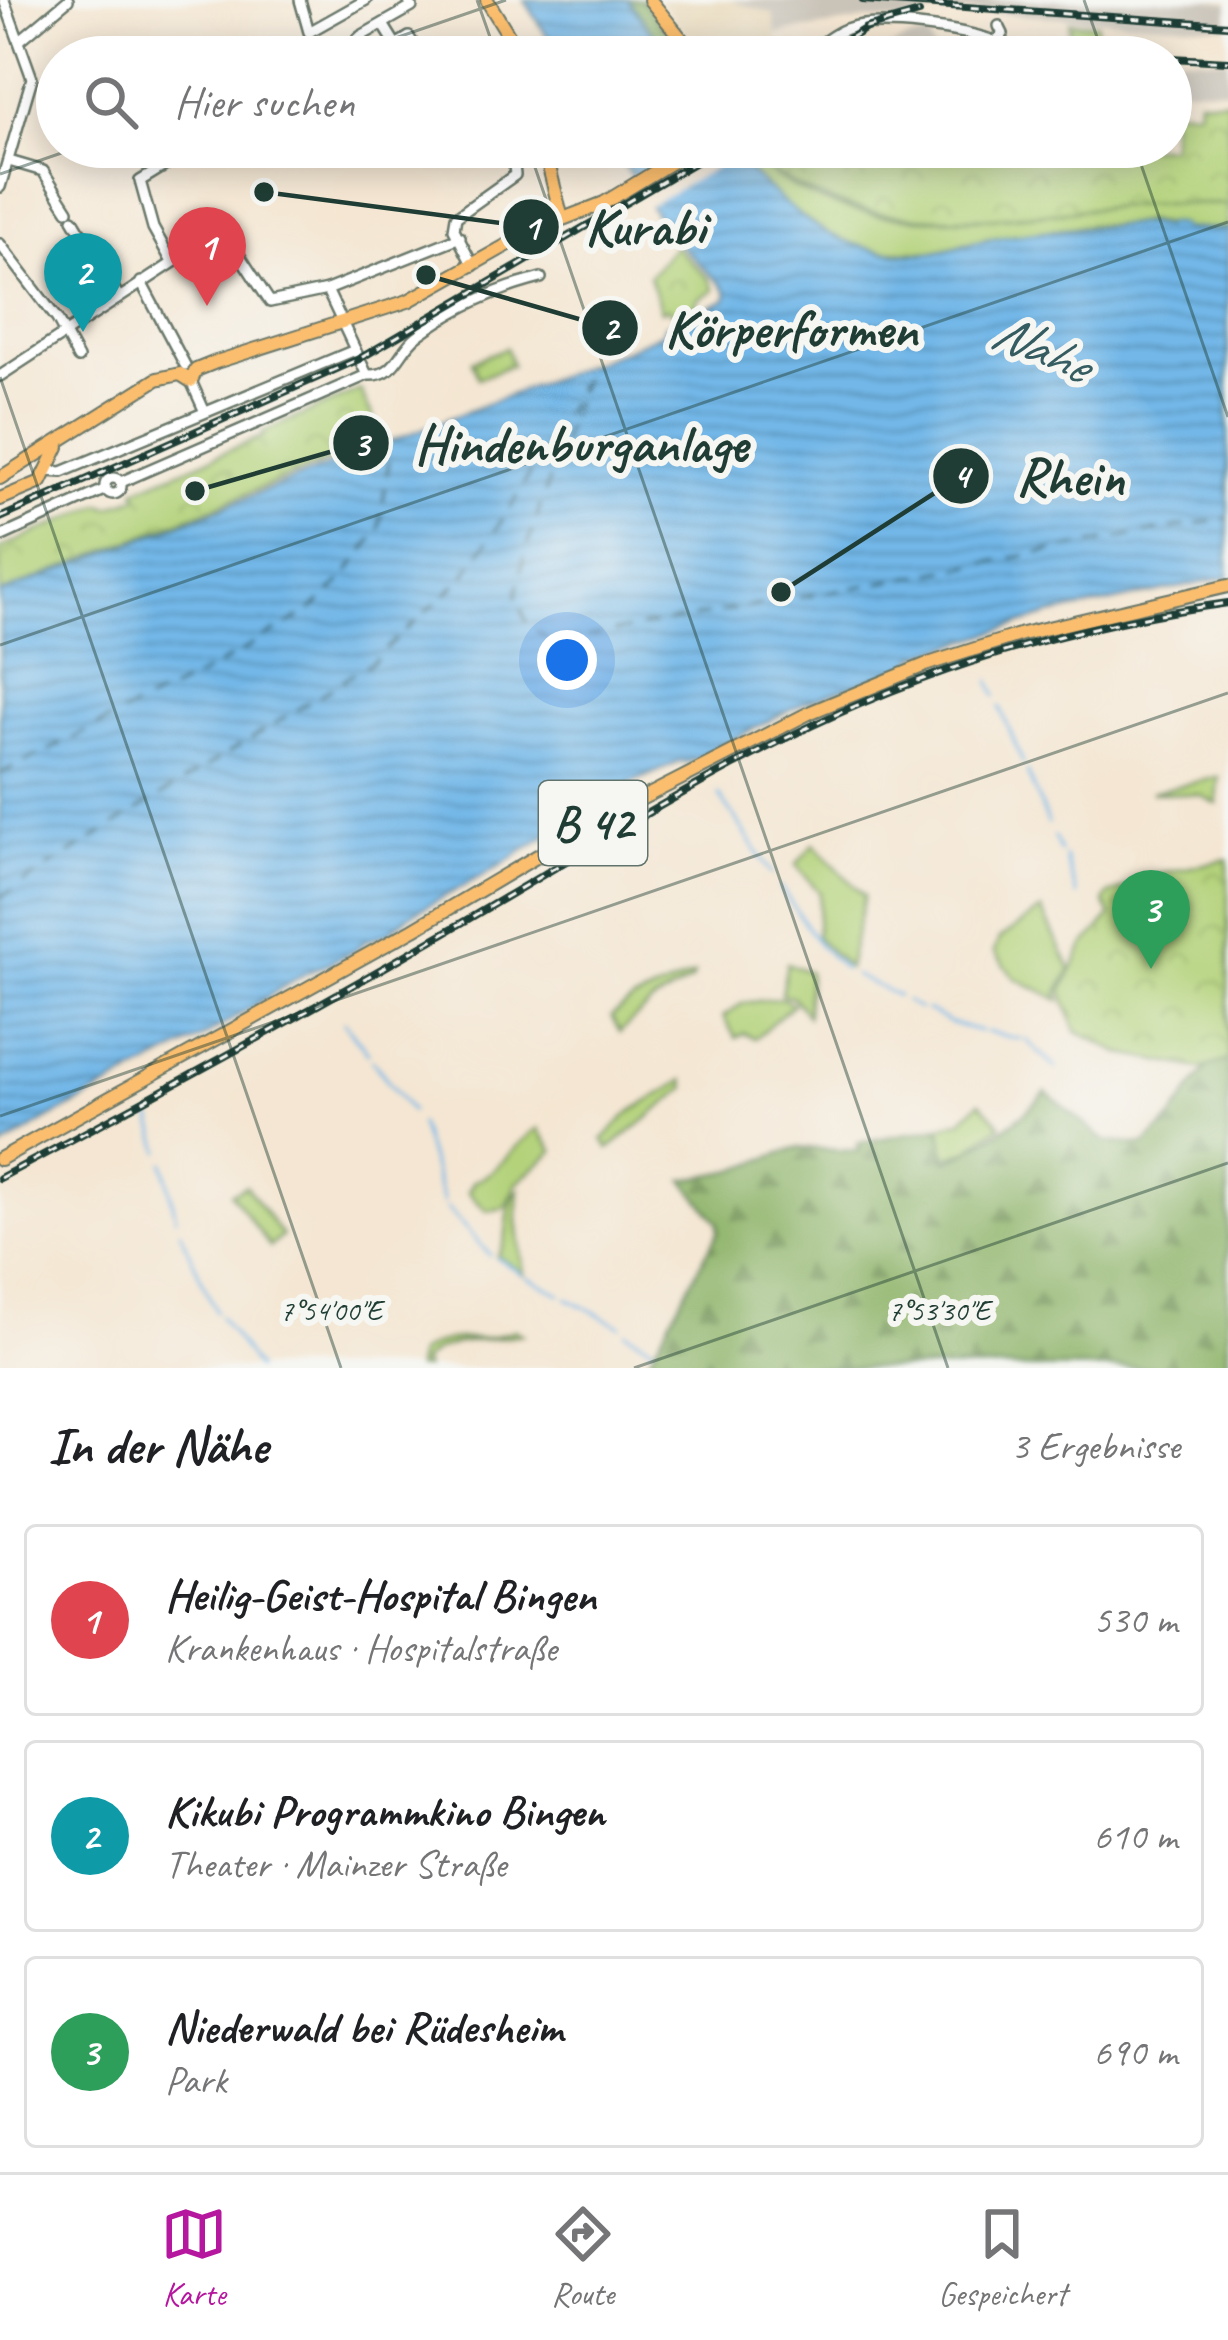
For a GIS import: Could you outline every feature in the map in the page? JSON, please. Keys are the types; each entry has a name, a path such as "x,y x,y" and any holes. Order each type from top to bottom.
{"main road":[{"path":"487,0 508,36"},
{"path":"650,0 679,36"},
{"path":"549,168 562,219"},
{"path":"0,478 158,379 408,301 532,231 604,203 662,168"},
{"path":"0,499 34,487 62,442"},
{"path":"28,461 37,460 46,471"},
{"name":"B 42","path":"0,1159 415,929 590,825 812,712 925,665 1022,634 1228,586"}],"street":[{"path":"19,40 68,0"},
{"path":"300,0 309,32 366,0"},
{"path":"366,36 412,7 408,0"},
{"path":"0,187 32,78 2,1"},
{"path":"383,24 390,36"},
{"path":"835,36 858,26 986,35"},
{"path":"0,131 15,136"},
{"path":"9,161 45,172 119,297"},
{"path":"160,168 140,181 153,228 172,262"},
{"path":"478,263 453,226 464,209 515,175 514,168"},
{"path":"0,376 223,230 270,302 327,290 460,237"},
{"path":"0,244 78,358"},
{"path":"0,537 106,489 118,493 121,482 367,375 380,375 391,369 412,340 460,310 513,284 541,278"},
{"path":"141,282 204,410"},
{"path":"327,290 367,375"},
{"path":"46,471 62,472 356,350"}],"shaded area":[{"path":"659,0 729,0 773,14 776,36 687,36"},
{"path":"729,0 1209,0 1228,3 1228,27 971,12 927,14 904,21 866,20 776,34 773,14"},
{"path":"1192,57 1228,59 1228,90 1192,88"}],"green space":[{"path":"628,0 642,0 670,36 655,36"},
{"path":"1070,22 1097,24 1096,36 1069,36"},
{"path":"1199,99 1228,100 1228,204 1154,204 1000,217 900,216 851,207 804,190 767,168 1192,168 1192,110 1198,110"},
{"path":"745,168 768,168 787,184 834,205 886,216 996,218 1154,204 1228,204 1228,229 1182,229 1148,221 986,239 930,252 882,251 841,242 792,210"},
{"path":"674,246 709,279 714,290 697,300 698,304 672,313 669,308 661,311 649,276"},
{"path":"506,348 512,365 478,378 472,361"},
{"path":"360,390 379,431 329,449 332,459 0,594 0,549 101,504 110,507 138,496 136,489"},
{"path":"1219,777 1217,804 1200,795 1151,792"},
{"path":"814,844 864,896 848,968 816,937 820,893 796,865"},
{"path":"1228,859 1228,1060 1200,1069 1122,1054 1076,1030 1062,991 1084,946 1111,916 1104,902 1108,895 1167,872"},
{"path":"1042,910 1071,969 1058,992 1060,1000 1015,978 994,952 999,939"},
{"path":"1228,942 1228,1368 644,1368 718,1232 718,1222 684,1180 735,1170 795,1148 860,1151 858,1143 940,1127 947,1161 1000,1131 1046,1092 1106,1142 1145,1145 1172,1118 1207,1067 1120,1052 1076,1031 1080,1017"},
{"path":"787,963 809,972 807,1016 793,997 781,994"},
{"path":"694,975 620,1032 611,1017 633,1001"},
{"path":"782,998 793,1004 755,1038 744,1034 736,1038 723,1017 743,1003"},
{"path":"684,1080 686,1088 609,1149 603,1139 629,1113"},
{"path":"980,1102 1001,1125 967,1151 946,1157 940,1127 962,1120"},
{"path":"538,1129 554,1151 516,1184 505,1208 487,1211 468,1192 474,1181"},
{"path":"246,1186 282,1236 270,1247 231,1193"},
{"path":"519,1189 517,1221 524,1274 497,1256"},
{"path":"516,1330 522,1334 436,1350 422,1362 425,1368 416,1368 418,1354 439,1342"}],"water":[{"path":"525,0 628,0 655,36 547,36"},
{"name":"Nahe","path":"626,168 746,168 815,225 852,243 892,253 934,252 982,240 1070,229 1163,227 1167,223 1183,229 1228,229 1228,577 1050,615 918,655 908,666 805,702 689,762 617,789 388,933 300,976 209,1034 0,1149 0,594 623,351 663,332 665,325 726,300 723,286 667,233"}],"pier":[{"path":"648,168 715,168 645,208 628,180"}],"waterway":[{"path":"990,681 996,696"},
{"path":"1000,707 1023,763"},
{"path":"1027,772 1048,824"},
{"path":"719,794 772,874"},
{"path":"1054,837 1060,851"},
{"path":"1065,857 1077,895"},
{"path":"780,887 819,945 844,969"},
{"path":"854,975 898,996"},
{"path":"906,1001 919,1009"},
{"path":"927,1010 950,1023 980,1031"},
{"path":"344,1022 368,1053"},
{"path":"986,1032 1020,1039"},
{"path":"1026,1040 1056,1068"},
{"path":"372,1060 411,1111"},
{"path":"152,1118 161,1151"},
{"path":"419,1124 443,1202"},
{"path":"164,1163 176,1218"},
{"path":"447,1208 490,1255"},
{"path":"180,1231 216,1312"},
{"path":"497,1258 522,1274"},
{"path":"527,1277 560,1294"},
{"path":"567,1298 621,1326"},
{"path":"220,1317 256,1368"},
{"path":"626,1332 652,1346"}],"ferry route":[{"path":"583,377 524,556 516,598 529,626 548,639 577,639 1228,518"},
{"path":"0,898 372,662 463,578 511,507 580,383"},
{"path":"0,774 200,676 310,611 344,579 379,530 390,454"}],"railway":[{"path":"863,0 1228,25"},
{"path":"853,36 919,13"},
{"path":"1192,59 1228,61"},
{"path":"0,518 359,359 685,168"},
{"path":"0,1178 335,995 672,799 811,726 911,683 1015,649 1121,622 1228,603"}],"place":[{"name":"Kurabi","path":"264,192"},
{"name":"Körperformen","path":"426,275"},
{"name":"Heilig-Geist-Hospital Bingen","path":"207,306"},
{"name":"Kikubi Programmkino Bingen","path":"83,332"},
{"name":"Hindenburganlage","path":"195,491"},
{"name":"Rhein","path":"781,592"},
{"name":"Niederwald bei Rüdesheim","path":"1151,969"}]}
